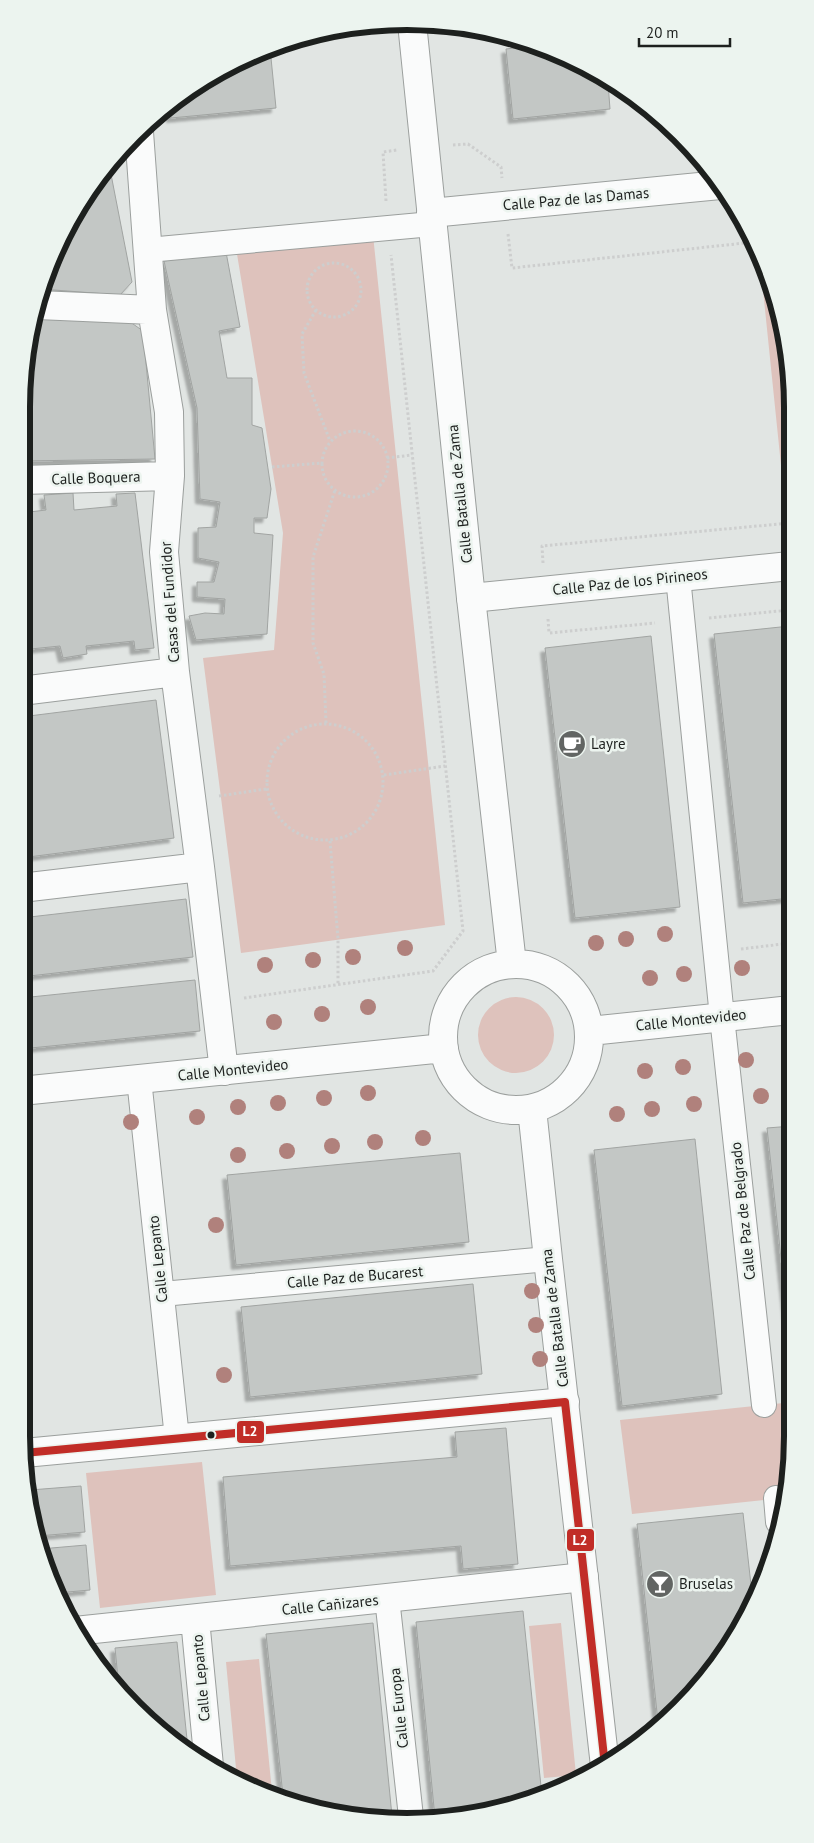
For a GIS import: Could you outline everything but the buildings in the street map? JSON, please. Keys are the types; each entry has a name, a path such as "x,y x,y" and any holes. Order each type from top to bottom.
{"street":[{"name":"Calle Batalla de Zama","path":"413,30 471,598 512,964"},
{"name":"Casas del Fundidor","path":"140,140 152,310 169,412 170,476 164,552 175,672 224,1071"},
{"path":"134,147 142,165"},
{"name":"Calle Paz de las Damas","path":"432,218 712,186"},
{"path":"148,250 388,228 432,218"},
{"path":"44,305 152,310"},
{"name":"Calle Boquera","path":"30,480 170,476"},
{"name":"Calle Paz de los Pirineos","path":"471,598 784,567"},
{"name":"Calle Paz de Belgrado","path":"678,577 722,1017 764,1404"},
{"path":"30,690 175,672"},
{"path":"30,887 200,867"},
{"path":"512,964 540,968 565,982 582,1004 590,1031 587,1057 576,1081 556,1098 532,1109 499,1108 483,1102 468,1092 448,1065 444,1048 444,1024 452,1002 468,983 488,970 512,964"},
{"name":"Calle Montevideo","path":"590,1031 784,1011"},
{"name":"Calle Montevideo","path":"30,1090 444,1048"},
{"name":"Calle Lepanto","path":"139,1079 177,1438"},
{"name":"Calle Batalla de Zama","path":"532,1109 604,1757"},
{"name":"Calle Paz de Bucarest","path":"162,1294 548,1259"},
{"path":"31,1452 565,1402"},
{"path":"776,1498 777,1510"},
{"name":"Calle Cañizares","path":"85,1631 584,1577"},
{"name":"Calle Europa","path":"387,1598 411,1813"},
{"name":"Calle Lepanto","path":"196,1619 209,1756"}],"path":[{"path":"216,1002 433,971 463,931 388,228"},
{"path":"329,263 346,266 353,271 358,279 360,297 350,312 332,317 316,310 310,304 307,287 309,278 314,271 329,263"},
{"path":"316,310 302,334 304,373 330,442"},
{"path":"348,431 359,431 369,434 384,448 388,458 388,469 384,479 377,488 367,494 356,497 345,495 335,490 325,478 322,463 323,455 330,442 338,435 348,431"},
{"path":"388,458 412,455"},
{"path":"272,467 322,463"},
{"path":"326,723 324,674 313,643 313,557 335,490"},
{"path":"326,723 353,730 373,746 384,775 380,805 360,829 330,841 302,836 281,822 266,790 266,772 278,746 300,728 326,723"},
{"path":"384,775 445,766"},
{"path":"221,796 266,790"},
{"path":"330,841 338,940 338,985"},
{"path":"716,952 784,944"}],"shaded area":[{"path":"373,235 445,925 241,953 203,658 274,650 283,533 236,248"},
{"path":"762,281 777,333 781,358 784,407 784,495"},
{"path":"509,997 523,997 537,1003 548,1014 554,1028 551,1050 543,1062 523,1073 509,1073 495,1067 484,1056 478,1042 478,1028 484,1014 495,1003"},
{"path":"784,1403 783,1461 779,1498 632,1514 620,1420"},
{"path":"202,1462 216,1595 100,1608 86,1473"},
{"path":"561,1623 576,1773 571,1776 544,1778 529,1626"},
{"path":"259,1659 272,1787 236,1772 226,1662"}],"transit line":[{"name":"L2","path":"31,1452 565,1402 604,1757"}],"place":[{"name":"Layre","path":"572,744"},
{"name":"Bruselas","path":"660,1584"}]}
